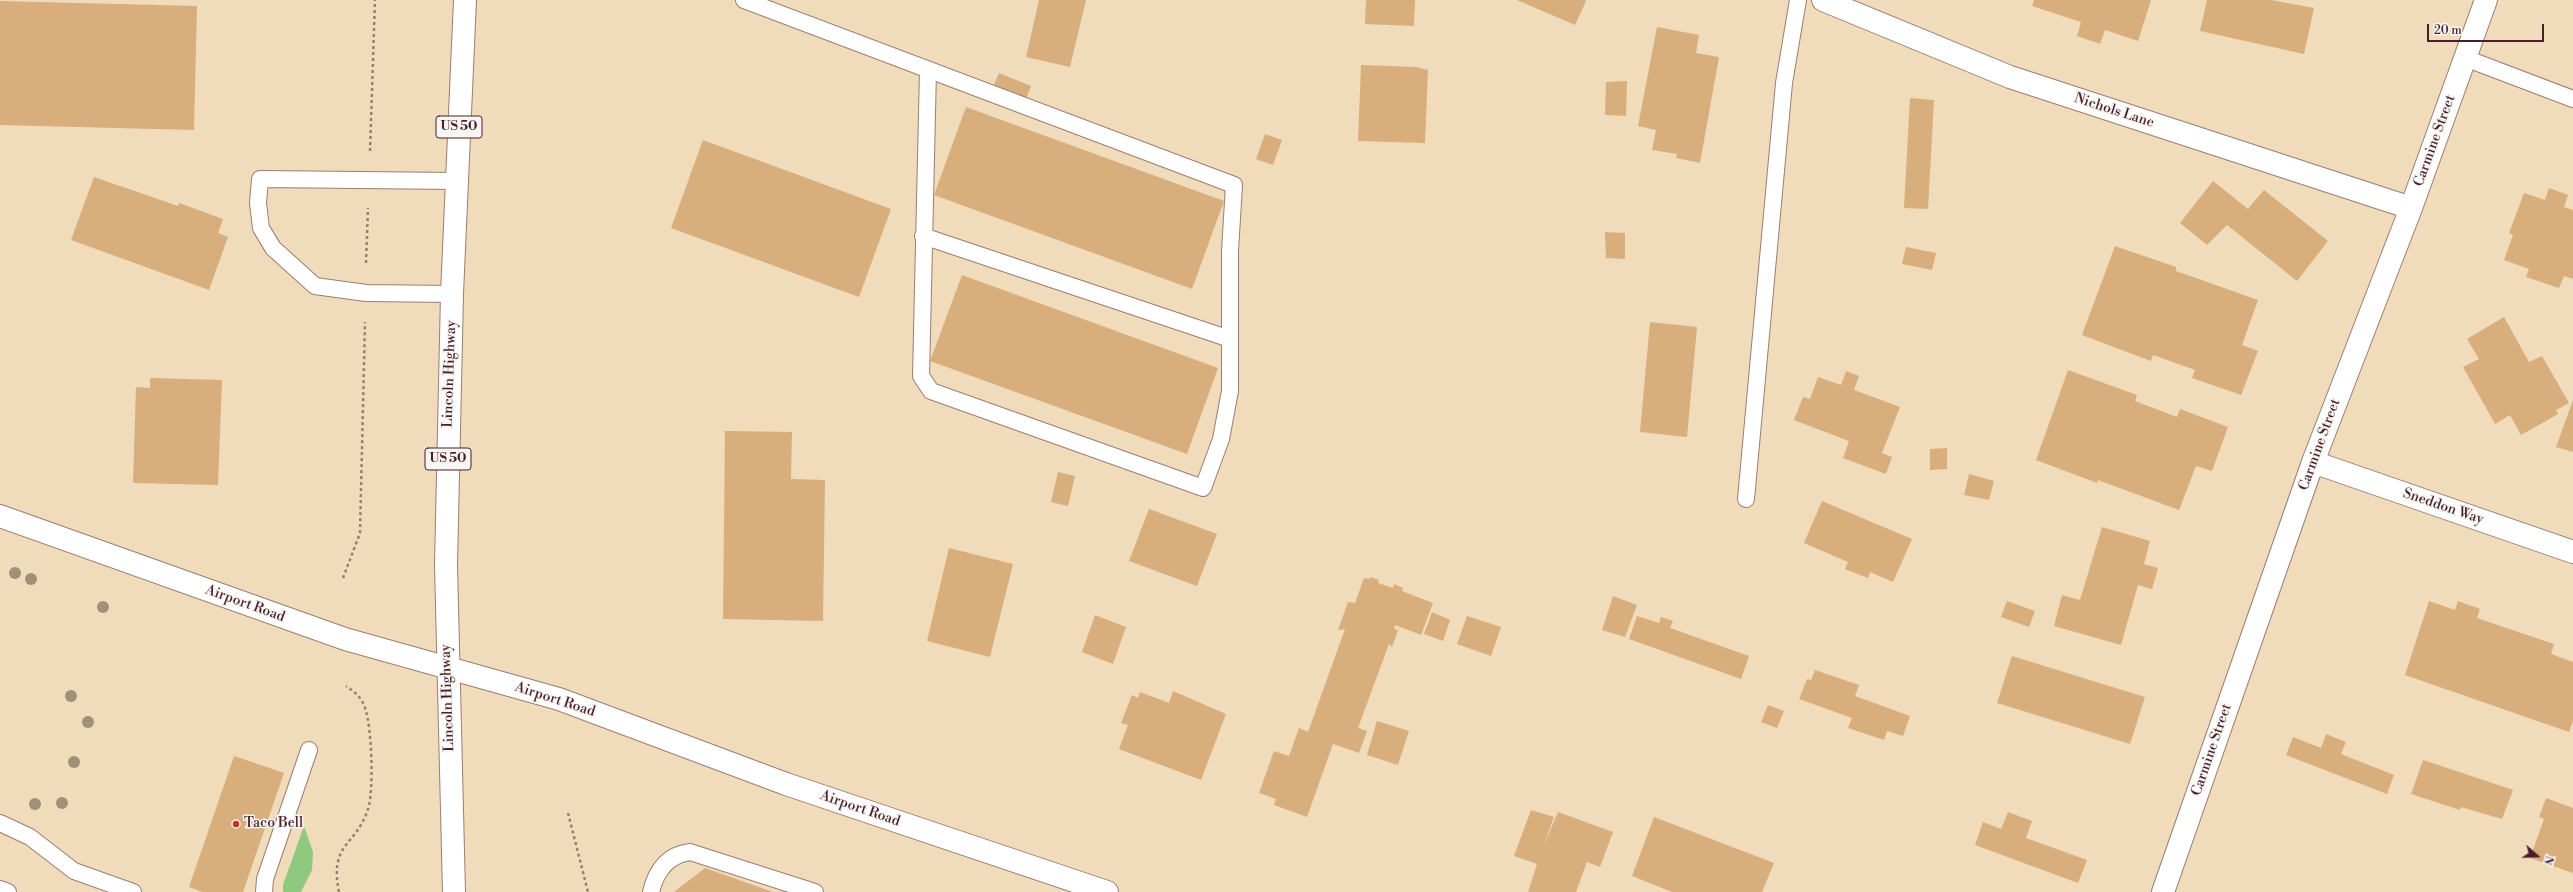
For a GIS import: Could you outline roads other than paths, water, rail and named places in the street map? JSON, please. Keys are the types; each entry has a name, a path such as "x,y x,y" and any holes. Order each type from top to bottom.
{"main road":[{"name":"Lincoln Highway","path":"454,892 447,666 446,558 452,294 465,0"},
{"name":"Nichols Lane","path":"1823,0 2010,78 2411,208"},
{"name":"Carmine Street","path":"2163,892 2313,462 2411,208 2486,0"},
{"name":"Sneddon Way","path":"2313,462 2573,552"},
{"name":"Airport Road","path":"0,516 297,623 559,699 786,784 1107,892"}],"lane":[{"path":"744,0 1234,185 1230,251 1230,391 1222,439 1203,488 931,391 920,376 928,70"},
{"path":"1746,499 1784,83 1798,0"},
{"path":"2465,58 2573,99"},
{"path":"452,294 366,293 315,286 273,248 261,228 258,203 260,179 457,181"},
{"path":"923,236 1230,339"},
{"path":"264,892 265,879 309,750"},
{"path":"0,823 30,837 74,871 133,892"},
{"path":"651,892 658,871 667,861 680,854 690,852 815,892"},
{"path":"0,889 8,892"}],"place":[{"name":"Taco Bell","path":"236,824"}]}
